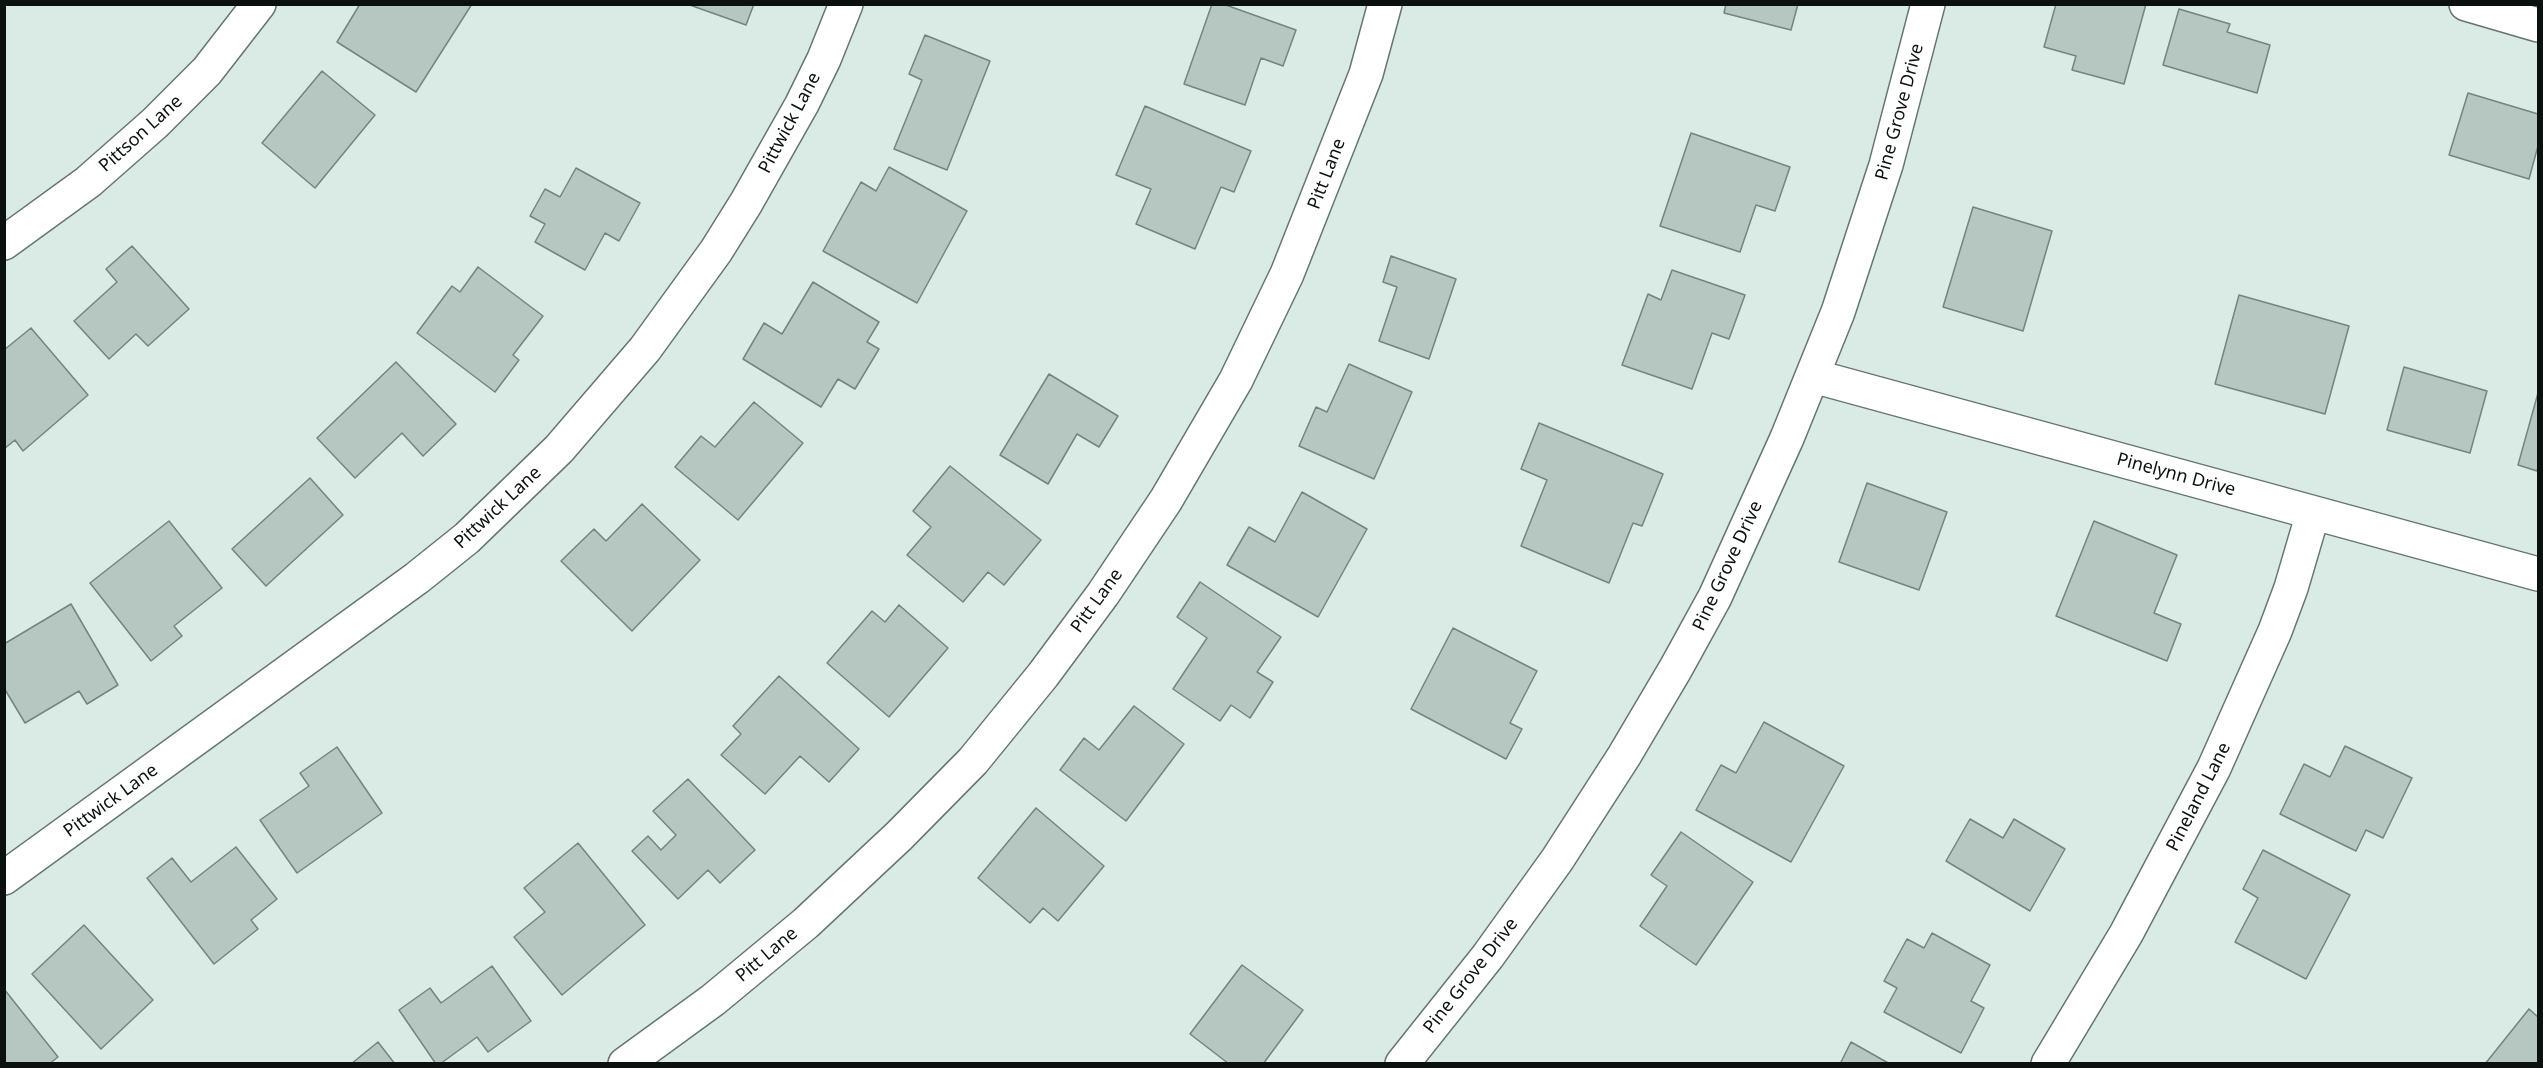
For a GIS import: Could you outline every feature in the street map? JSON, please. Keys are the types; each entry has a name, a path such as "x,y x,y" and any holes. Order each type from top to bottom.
{"street":[{"name":"Pittson Lane","path":"4,243 88,182 155,123 207,71 259,4"},
{"name":"Pittwick Lane","path":"4,878 417,578 467,538 559,449 645,349 716,251 752,194 802,104 846,4"},
{"name":"Pitt Lane","path":"625,1064 713,1000 806,923 899,836 973,761 1043,675 1103,594 1166,500 1236,380 1287,274 1366,74 1385,4"},
{"name":"Pine Grove Drive","path":"1402,1064 1518,916 1640,729 1682,659 1715,597 1813,376 1838,312 1869,220 1904,103 1928,4"},
{"path":"2466,4 2538,25"},
{"name":"Pinelynn Drive","path":"1813,376 2538,574"},
{"name":"Pineland Lane","path":"2048,1064 2146,899 2214,768 2275,631 2291,588 2313,513"}],"building":[{"path":"360,4 472,4 416,92 337,42"},
{"path":"687,4 754,4 746,25"},
{"path":"1212,4 1223,4 1296,30 1283,66 1261,58 1245,105 1184,84"},
{"path":"1726,4 1798,4 1791,30 1724,13"},
{"path":"2056,4 2146,4 2124,84 2072,70 2076,56 2044,47"},
{"path":"2179,9 2230,24 2227,32 2270,45 2257,93 2163,65"},
{"path":"925,35 990,61 947,170 894,149 922,80 909,74"},
{"path":"322,71 375,115 315,188 262,143"},
{"path":"2468,93 2538,114 2538,146 2529,179 2449,155"},
{"path":"1145,106 1251,151 1234,192 1221,187 1195,249 1136,224 1151,189 1116,175"},
{"path":"1691,133 1790,167 1775,211 1756,205 1740,252 1660,226"},
{"path":"889,167 967,211 917,303 823,251 861,182 876,191"},
{"path":"576,168 640,203 619,241 605,233 585,270 535,242 545,224 530,216 545,189 560,197"},
{"path":"1973,207 2052,231 2023,331 1943,307"},
{"path":"132,246 189,309 148,346 136,334 109,359 74,321 117,282 106,269"},
{"path":"1391,256 1456,279 1429,359 1379,341 1397,287 1383,282"},
{"path":"478,267 543,316 513,355 519,360 495,392 417,333 452,286 460,292"},
{"path":"1672,270 1745,295 1729,339 1712,333 1692,389 1622,365 1648,294 1661,300"},
{"path":"813,282 879,322 867,342 879,349 855,389 838,379 821,407 743,359 764,323 782,334"},
{"path":"2239,295 2349,326 2325,414 2215,384"},
{"path":"31,328 88,395 23,451 15,440 4,449 4,350"},
{"path":"396,362 456,424 423,456 402,433 355,478 317,438"},
{"path":"1349,364 1412,392 1374,479 1299,446 1316,407 1327,412"},
{"path":"2404,367 2487,391 2470,453 2387,430"},
{"path":"1049,374 1118,416 1099,447 1077,434 1048,484 1000,455"},
{"path":"2538,393 2538,467 2537,471 2518,465"},
{"path":"754,402 803,443 738,520 675,467 701,436 715,447"},
{"path":"1539,423 1663,474 1642,526 1633,523 1609,583 1521,546 1547,480 1521,469"},
{"path":"950,466 1041,540 1004,585 988,572 963,602 907,555 931,527 913,511"},
{"path":"310,478 343,515 266,586 232,549"},
{"path":"1867,483 1947,512 1919,590 1839,562"},
{"path":"1302,492 1367,529 1318,617 1227,565 1249,527 1275,542"},
{"path":"642,504 700,560 632,631 561,561 594,529 606,541"},
{"path":"169,521 222,588 174,626 182,636 151,661 90,583"},
{"path":"2094,521 2177,555 2154,613 2181,624 2167,661 2056,616"},
{"path":"1200,582 1281,637 1257,672 1273,682 1250,718 1231,705 1220,721 1173,689 1207,638 1177,617"},
{"path":"71,604 118,685 87,704 79,691 25,723 4,688 4,644"},
{"path":"899,605 948,648 889,717 827,663 872,611 885,622"},
{"path":"1453,628 1537,671 1510,723 1522,729 1506,759 1411,709"},
{"path":"779,676 859,749 829,782 800,756 765,794 721,755 741,734 733,726"},
{"path":"1134,706 1184,744 1126,821 1060,770 1084,738 1099,750"},
{"path":"1764,722 1844,766 1791,862 1696,810 1721,765 1736,773"},
{"path":"2345,746 2412,778 2383,838 2366,830 2356,851 2280,814 2304,764 2330,777"},
{"path":"337,747 382,813 297,873 260,820 309,786 300,773"},
{"path":"688,779 755,850 720,883 708,870 678,899 632,851 648,836 661,850 676,835 653,811"},
{"path":"1036,808 1104,866 1058,921 1043,908 1030,923 978,878"},
{"path":"1970,819 2003,838 2014,819 2065,849 2030,911 1946,861"},
{"path":"1681,832 1753,882 1696,965 1640,926 1667,886 1651,875"},
{"path":"578,843 645,925 562,995 514,937 545,912 524,888"},
{"path":"236,847 277,899 251,920 258,929 214,964 147,878 172,858 191,882"},
{"path":"2263,850 2350,895 2306,979 2235,942 2258,898 2243,889"},
{"path":"84,925 153,1000 101,1049 32,974"},
{"path":"1932,933 1990,965 1971,1001 1984,1008 1961,1053 1884,1012 1897,988 1884,981 1907,939 1924,948"},
{"path":"1242,965 1303,1010 1263,1064 1229,1064 1190,1034"},
{"path":"492,966 531,1021 488,1052 477,1037 440,1064 436,1064 399,1010 430,988 441,1003"},
{"path":"4,989 58,1057 49,1064 4,1064"},
{"path":"2529,1009 2538,1017 2538,1064 2485,1064"},
{"path":"378,1042 395,1064 351,1064"},
{"path":"1851,1042 1890,1064 1840,1064"}]}
